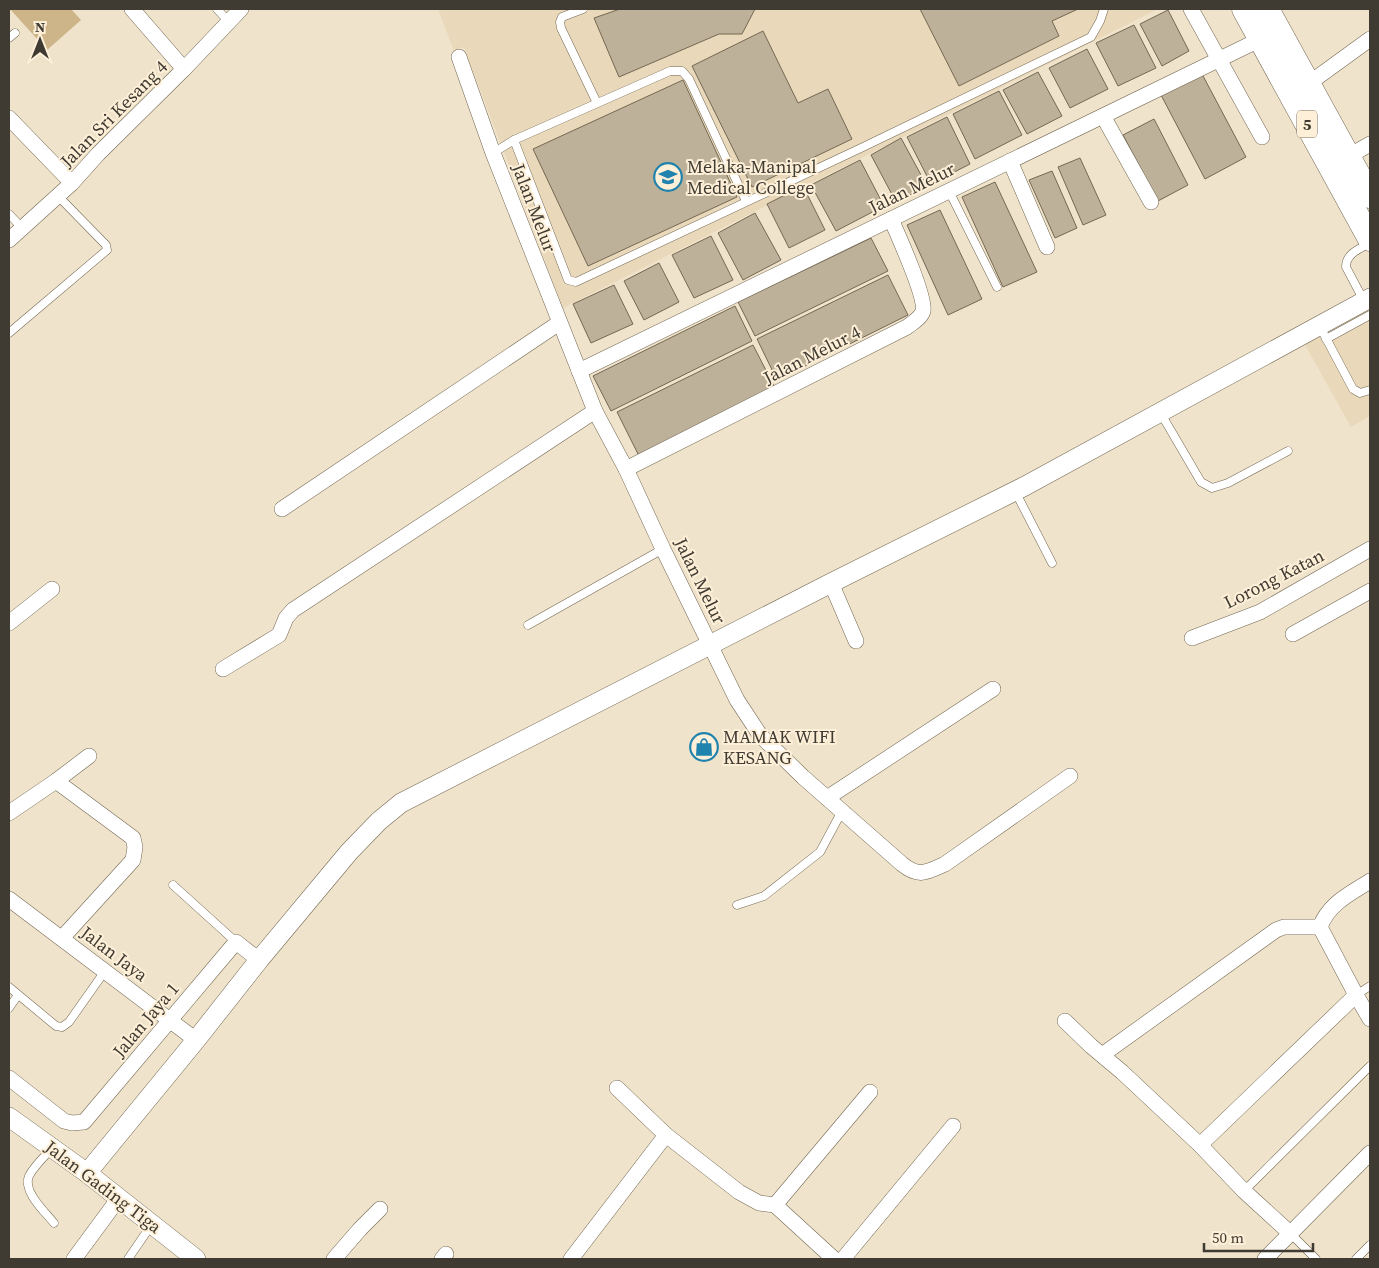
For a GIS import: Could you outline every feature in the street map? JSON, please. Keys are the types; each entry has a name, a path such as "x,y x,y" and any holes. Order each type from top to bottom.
{"main road":[{"name":"5","path":"1244,9 1370,239"},
{"name":"5","path":"1268,9 1308,84 1362,149 1370,196"}],"street":[{"path":"132,9 184,69"},
{"name":"Jalan Sri Kesang 4","path":"9,240 72,183 98,154 184,69 241,9"},
{"path":"1192,9 1262,136"},
{"name":"Jalan Melur","path":"579,371 1261,39"},
{"path":"1308,84 1370,39"},
{"name":"Jalan Melur","path":"459,57 493,153 595,411 626,470 737,700 760,734 803,777 910,871 925,874 945,864 1070,776"},
{"path":"1103,116 1151,202"},
{"path":"9,118 72,183"},
{"path":"1010,161 1047,247"},
{"name":"Jalan Melur 4","path":"626,470 907,328 919,318 923,310 921,296 891,219"},
{"path":"87,1173 196,1040 258,960 360,839 401,803 1015,491 1160,412 1323,332 1368,305"},
{"path":"282,509 560,323"},
{"path":"223,669 279,635 286,618 293,610 595,411"},
{"name":"Lorong Katan","path":"1192,638 1260,612 1370,549"},
{"path":"831,583 856,642"},
{"path":"9,623 52,589"},
{"path":"1293,634 1370,591"},
{"path":"827,798 993,689"},
{"path":"9,812 56,781 89,756"},
{"path":"56,781 133,838 136,847 133,860 62,938"},
{"path":"1370,881 1334,903 1324,916 1320,927 1370,1019"},
{"name":"Jalan Jaya","path":"9,899 196,1040"},
{"path":"1102,1055 1276,930 1284,927 1320,927"},
{"path":"236,942 258,960"},
{"name":"Jalan Jaya 1","path":"9,1078 64,1121 72,1123 84,1122 236,942"},
{"path":"1200,1145 1356,995"},
{"path":"1065,1021 1200,1145 1244,1192 1290,1233"},
{"path":"617,1088 666,1135 740,1192 759,1203 775,1205 834,1259"},
{"path":"775,1205 870,1092"},
{"name":"Jalan Gading Tiga","path":"10,1120 87,1173 196,1259"},
{"path":"843,1259 953,1126"},
{"path":"571,1259 666,1135"},
{"path":"1265,1259 1370,1153"},
{"path":"74,1259 119,1198"},
{"path":"334,1259 380,1209"}],"lane":[{"path":"217,9 229,22"},
{"path":"583,9 562,17 560,22 561,28 597,103"},
{"path":"514,140 568,280 576,282 878,140 1091,37 1104,9"},
{"path":"493,153 514,140 670,71 682,71 689,80 746,201"},
{"path":"949,191 998,287"},
{"path":"9,333 107,250 106,245 58,196"},
{"path":"9,214 22,228"},
{"path":"1368,305 1346,267 1346,261 1349,256 1370,243"},
{"path":"1323,332 1353,389 1360,393 1370,390"},
{"path":"1160,412 1201,482 1212,488 1228,483 1288,451"},
{"path":"1015,491 1052,563"},
{"path":"528,625 663,549"},
{"path":"737,905 764,896 820,852 842,811"},
{"path":"173,885 236,942"},
{"path":"9,987 56,1026 62,1027 69,1022 105,971"},
{"path":"1356,995 1370,986"},
{"path":"9,1008 18,995"},
{"path":"1244,1192 1370,1066"},
{"path":"52,1148 28,1177 28,1186 33,1198 54,1223"},
{"path":"128,1259 152,1224"},
{"path":"1290,1233 1316,1259"},
{"path":"1356,1259 1370,1245"}],"shaded area":[{"path":"10,9 71,9 81,20 47,50"},
{"name":"Melaka-Manipal Medical College","path":"438,9 1158,9 563,308 464,47 454,51"},
{"path":"1370,308 1370,416 1351,427 1304,343"}],"building":[{"path":"620,9 755,9 742,34 719,34 619,77 594,18"},
{"path":"920,9 1078,9 1052,21 1059,36 959,86"},
{"path":"1168,10 1189,51 1162,66 1140,24"},
{"path":"1134,25 1156,68 1118,86 1096,43"},
{"path":"763,31 798,103 828,89 852,139 752,187 692,66"},
{"path":"1087,49 1108,89 1070,108 1049,68"},
{"path":"1038,72 1062,116 1027,134 1003,90"},
{"path":"1202,74 1246,157 1205,179 1161,95"},
{"path":"683,80 737,197 588,266 533,149"},
{"path":"999,91 1022,135 975,159 953,114"},
{"path":"947,117 970,164 931,184 907,137"},
{"path":"1154,119 1188,185 1158,201 1123,135"},
{"path":"901,138 927,186 896,202 871,155"},
{"path":"1080,158 1106,215 1083,225 1058,167"},
{"path":"860,160 884,206 836,231 811,185"},
{"path":"1052,171 1077,228 1055,238 1029,180"},
{"path":"995,182 1037,272 1003,287 962,197"},
{"path":"803,186 825,230 789,248 767,204"},
{"path":"940,210 982,299 948,315 907,225"},
{"path":"755,213 781,260 743,280 718,233"},
{"path":"711,236 733,280 694,298 672,255"},
{"path":"871,238 888,271 755,336 738,302"},
{"path":"659,263 679,302 644,320 624,281"},
{"path":"888,275 908,315 777,380 757,339"},
{"path":"614,285 633,324 591,343 573,304"},
{"path":"735,306 752,341 611,411 593,376"},
{"path":"753,345 775,388 639,456 617,412"}],"place":[{"name":"Melaka-Manipal Medical College","path":"668,177"},
{"name":"MAMAK WIFI KESANG","path":"704,747"}]}
